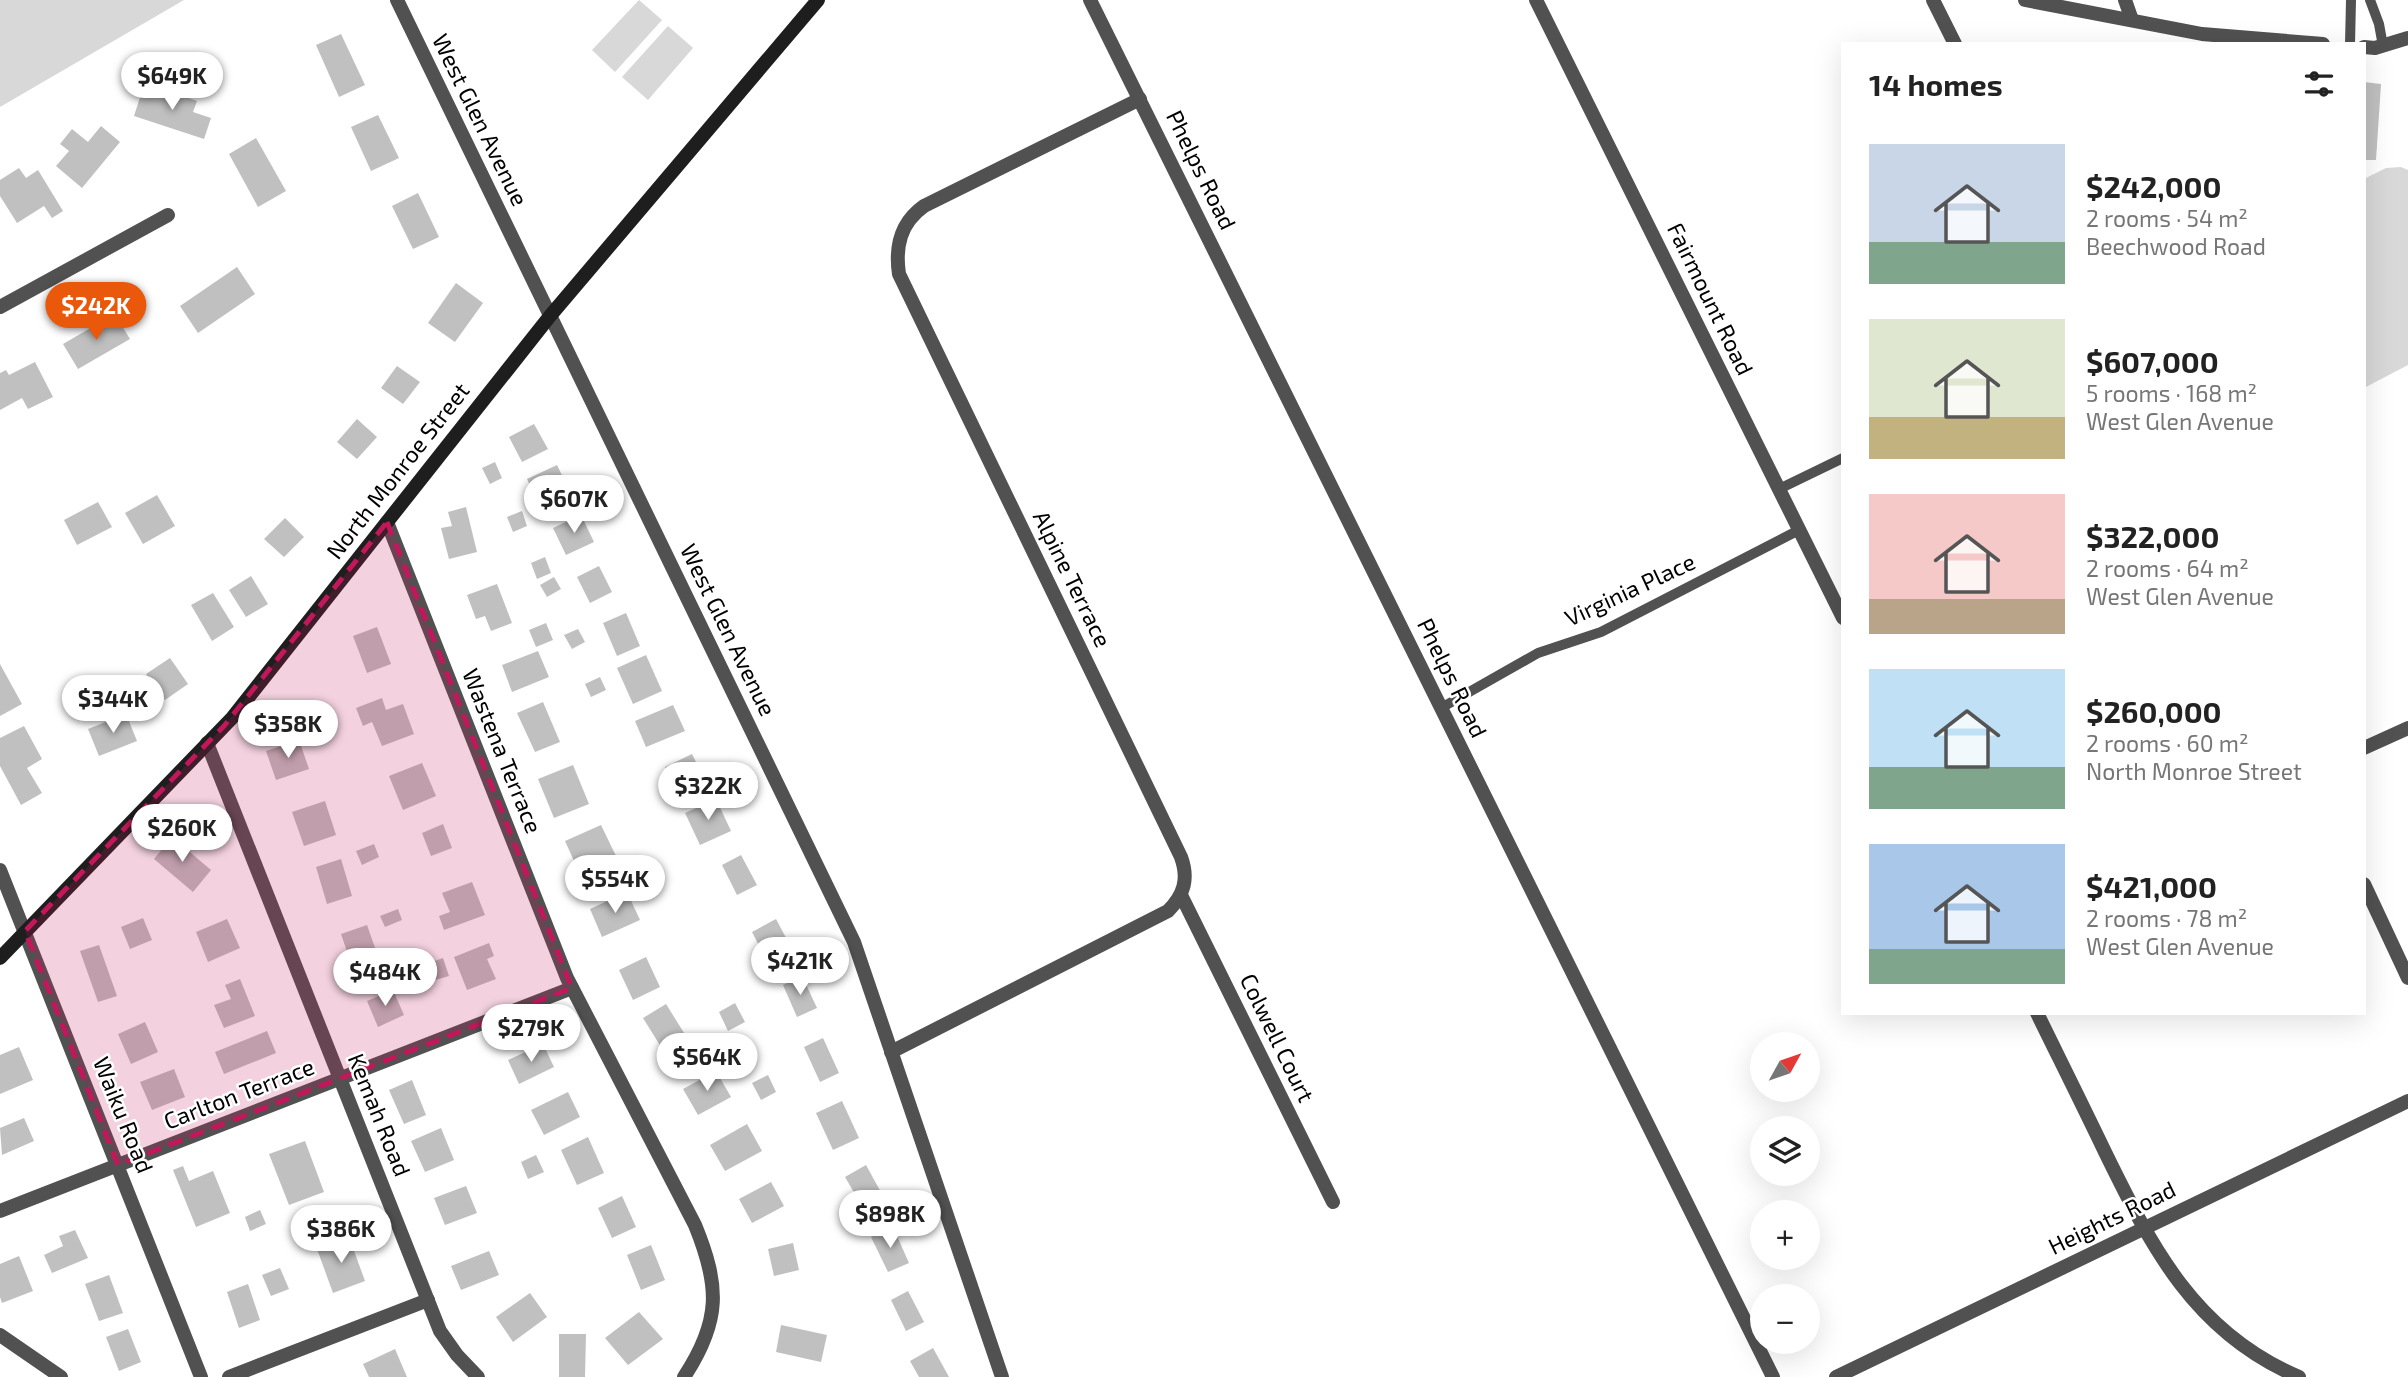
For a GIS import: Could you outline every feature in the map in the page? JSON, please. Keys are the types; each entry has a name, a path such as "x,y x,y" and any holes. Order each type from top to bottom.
{"main road":[{"name":"North Monroe Street","path":"0,958 232,718 550,316 818,0"}],"street":[{"name":"West Glen Avenue","path":"397,0 853,942 1002,1377"},
{"name":"Phelps Road","path":"1090,0 1773,1377"},
{"name":"Fairmount Road","path":"1536,0 1841,614"},
{"path":"1934,0 1954,42"},
{"path":"2025,0 2202,34 2299,42"},
{"path":"2125,0 2132,20"},
{"path":"2366,47 2375,48 2408,38"},
{"name":"Alpine Terrace","path":"1140,99 924,206 906,223 899,239 896,257 899,274 1181,856 1185,867 1185,882 1181,895"},
{"path":"0,307 168,215"},
{"name":"Wastena Terrace","path":"387,522 572,988 695,1226 709,1259 713,1282 711,1320 699,1355 684,1377"},
{"path":"2366,747 2408,728"},
{"name":"Kemah Road","path":"207,743 440,1331 457,1355 478,1377"},
{"name":"Waiku Road","path":"0,870 201,1377"},
{"path":"2366,888 2408,978"},
{"path":"891,1052 1168,911 1181,895"},
{"name":"Colwell Court","path":"1181,895 1332,1202"},
{"name":"Carlton Terrace","path":"0,1211 572,988"},
{"path":"2038,1015 2143,1228 2172,1274 2196,1303 2224,1330 2254,1353 2299,1377"},
{"name":"Heights Road","path":"1836,1377 2408,1101"},
{"path":"229,1377 428,1300"},
{"path":"0,1335 61,1377"}],"lane":[{"path":"2350,42 2351,0"},
{"path":"2370,0 2383,46"},
{"path":"1779,489 1841,459"},
{"name":"Virginia Place","path":"1441,708 1538,653 1601,632 1800,530"}],"highlighted area":[{"path":"387,522 572,988 118,1165 25,931 224,726"}],"shaded area":[{"path":"0,0 184,0 0,107"},
{"path":"639,0 662,20 615,72 592,50"},
{"path":"668,26 693,48 648,100 622,77"},
{"path":"2401,167 2408,170 2408,365 2366,387 2366,178 2386,168"}],"building":[{"path":"341,34 365,85 339,97 316,45"},
{"path":"2366,82 2381,84 2376,160 2366,160"},
{"path":"155,86 197,101 193,112 211,118 204,139 134,116 142,91 152,94"},
{"path":"378,115 399,158 371,171 351,127"},
{"path":"101,126 120,142 82,188 56,166 69,151 60,144 72,129 88,142"},
{"path":"256,138 286,191 258,207 229,154"},
{"path":"19,168 26,178 38,170 63,211 52,218 44,206 17,223 0,196 0,180"},
{"path":"418,193 439,237 413,249 392,206"},
{"path":"237,267 255,294 198,333 180,306"},
{"path":"456,283 483,303 455,342 428,323"},
{"path":"117,318 130,339 78,369 63,344 101,322 103,326"},
{"path":"35,362 53,397 28,409 22,398 0,410 0,373 6,370 9,375"},
{"path":"397,366 420,382 403,404 381,388"},
{"path":"357,419 377,437 357,459 337,442"},
{"path":"534,424 548,449 522,462 509,437"},
{"path":"495,462 502,478 490,484 482,468"},
{"path":"557,465 573,498 543,512 527,479"},
{"path":"157,495 175,526 143,544 125,513"},
{"path":"98,502 112,527 77,545 64,520"},
{"path":"466,507 477,552 449,559 441,528 452,526 448,512"},
{"path":"522,511 527,526 513,532 507,517"},
{"path":"581,515 594,542 566,555 553,528"},
{"path":"285,518 304,537 284,557 264,539"},
{"path":"545,557 551,573 537,579 531,563"},
{"path":"599,566 612,592 590,603 577,577"},
{"path":"251,576 268,604 246,617 229,590"},
{"path":"554,577 561,589 547,597 540,585"},
{"path":"497,584 512,623 491,631 485,616 476,619 467,595"},
{"path":"213,593 234,627 212,641 191,605"},
{"path":"626,613 640,646 617,656 603,623"},
{"path":"546,623 553,640 536,647 529,630"},
{"path":"377,627 391,664 367,673 353,636"},
{"path":"578,629 585,642 572,649 564,635"},
{"path":"538,651 549,677 512,692 502,665"},
{"path":"646,655 662,691 633,704 617,668"},
{"path":"170,658 188,684 165,700 146,674"},
{"path":"0,664 22,704 0,716"},
{"path":"600,677 606,690 591,697 585,684"},
{"path":"382,698 386,710 403,704 414,734 382,746 372,722 363,726 356,708"},
{"path":"543,702 560,742 535,752 517,713"},
{"path":"673,705 685,731 646,747 635,721"},
{"path":"126,714 137,741 99,756 88,729"},
{"path":"24,726 42,759 27,768 42,793 21,805 0,766 0,738"},
{"path":"299,740 309,769 276,780 266,751"},
{"path":"692,754 706,782 679,796 665,767"},
{"path":"422,763 436,796 403,810 389,776"},
{"path":"573,765 589,804 554,818 538,779"},
{"path":"716,799 731,831 700,845 685,813"},
{"path":"325,801 336,835 304,846 292,812"},
{"path":"443,824 452,848 431,856 422,833"},
{"path":"601,825 616,856 579,872 565,841"},
{"path":"172,837 211,870 193,892 154,859"},
{"path":"374,844 379,857 362,865 356,851"},
{"path":"741,855 757,885 737,895 722,865"},
{"path":"341,859 352,896 327,904 316,867"},
{"path":"472,882 485,915 444,930 439,916 450,912 442,893"},
{"path":"627,892 640,920 602,937 590,909"},
{"path":"398,909 402,920 385,927 380,916"},
{"path":"143,918 152,940 130,949 121,927"},
{"path":"227,919 240,948 208,962 196,932"},
{"path":"776,919 792,949 767,961 752,932"},
{"path":"367,925 380,962 354,972 341,934"},
{"path":"489,943 494,956 487,959 496,979 467,990 454,957"},
{"path":"99,945 117,996 98,1002 80,951"},
{"path":"646,957 660,987 633,1000 619,970"},
{"path":"443,958 449,976 432,981 426,964"},
{"path":"420,967 426,985 412,990 406,972"},
{"path":"802,976 817,1008 797,1017 783,985"},
{"path":"240,979 255,1016 224,1028 214,1005 231,999 225,985"},
{"path":"393,990 404,1015 378,1027 367,1001"},
{"path":"735,1003 745,1022 728,1031 719,1012"},
{"path":"666,1004 689,1041 666,1055 643,1018"},
{"path":"145,1022 158,1052 131,1064 118,1034"},
{"path":"267,1031 276,1053 224,1074 215,1052"},
{"path":"823,1038 839,1073 820,1082 804,1047"},
{"path":"543,1044 554,1067 519,1084 508,1060"},
{"path":"19,1047 33,1080 0,1094 0,1055"},
{"path":"174,1069 185,1097 152,1110 140,1082"},
{"path":"716,1071 731,1097 698,1115 683,1089"},
{"path":"768,1075 776,1092 761,1100 752,1083"},
{"path":"412,1080 426,1115 404,1124 389,1090"},
{"path":"568,1092 580,1117 544,1135 531,1110"},
{"path":"842,1101 859,1138 833,1150 816,1113"},
{"path":"24,1118 34,1141 2,1155 0,1128"},
{"path":"747,1124 762,1151 725,1171 710,1145"},
{"path":"441,1128 454,1160 425,1172 411,1141"},
{"path":"588,1137 604,1173 577,1185 561,1150"},
{"path":"305,1141 324,1192 289,1205 269,1154"},
{"path":"536,1155 544,1172 528,1179 521,1162"},
{"path":"866,1165 883,1196 863,1208 845,1177"},
{"path":"183,1166 189,1181 213,1171 230,1213 196,1227 173,1170"},
{"path":"771,1182 784,1206 752,1223 739,1199"},
{"path":"466,1186 477,1213 445,1225 434,1198"},
{"path":"622,1196 636,1227 612,1238 598,1208"},
{"path":"260,1210 266,1224 250,1231 245,1217"},
{"path":"893,1227 909,1263 888,1272 871,1237"},
{"path":"75,1230 88,1258 52,1273 44,1255 63,1246 59,1236"},
{"path":"349,1237 365,1281 333,1293 317,1249"},
{"path":"793,1243 799,1270 774,1276 768,1249"},
{"path":"651,1245 665,1280 641,1290 627,1255"},
{"path":"489,1251 499,1275 461,1290 451,1266"},
{"path":"19,1256 33,1291 2,1303 0,1264"},
{"path":"280,1268 289,1289 271,1296 262,1275"},
{"path":"109,1275 123,1313 99,1321 85,1284"},
{"path":"248,1284 260,1320 239,1328 227,1292"},
{"path":"908,1291 924,1322 906,1331 891,1300"},
{"path":"530,1293 547,1317 513,1342 496,1317"},
{"path":"639,1312 663,1339 628,1365 605,1338"},
{"path":"781,1325 827,1335 821,1362 776,1352"},
{"path":"128,1329 141,1362 119,1371 106,1337"},
{"path":"559,1334 586,1334 585,1377 559,1377"},
{"path":"933,1348 949,1377 919,1377 910,1361"},
{"path":"395,1349 407,1377 369,1377 363,1364"}]}
